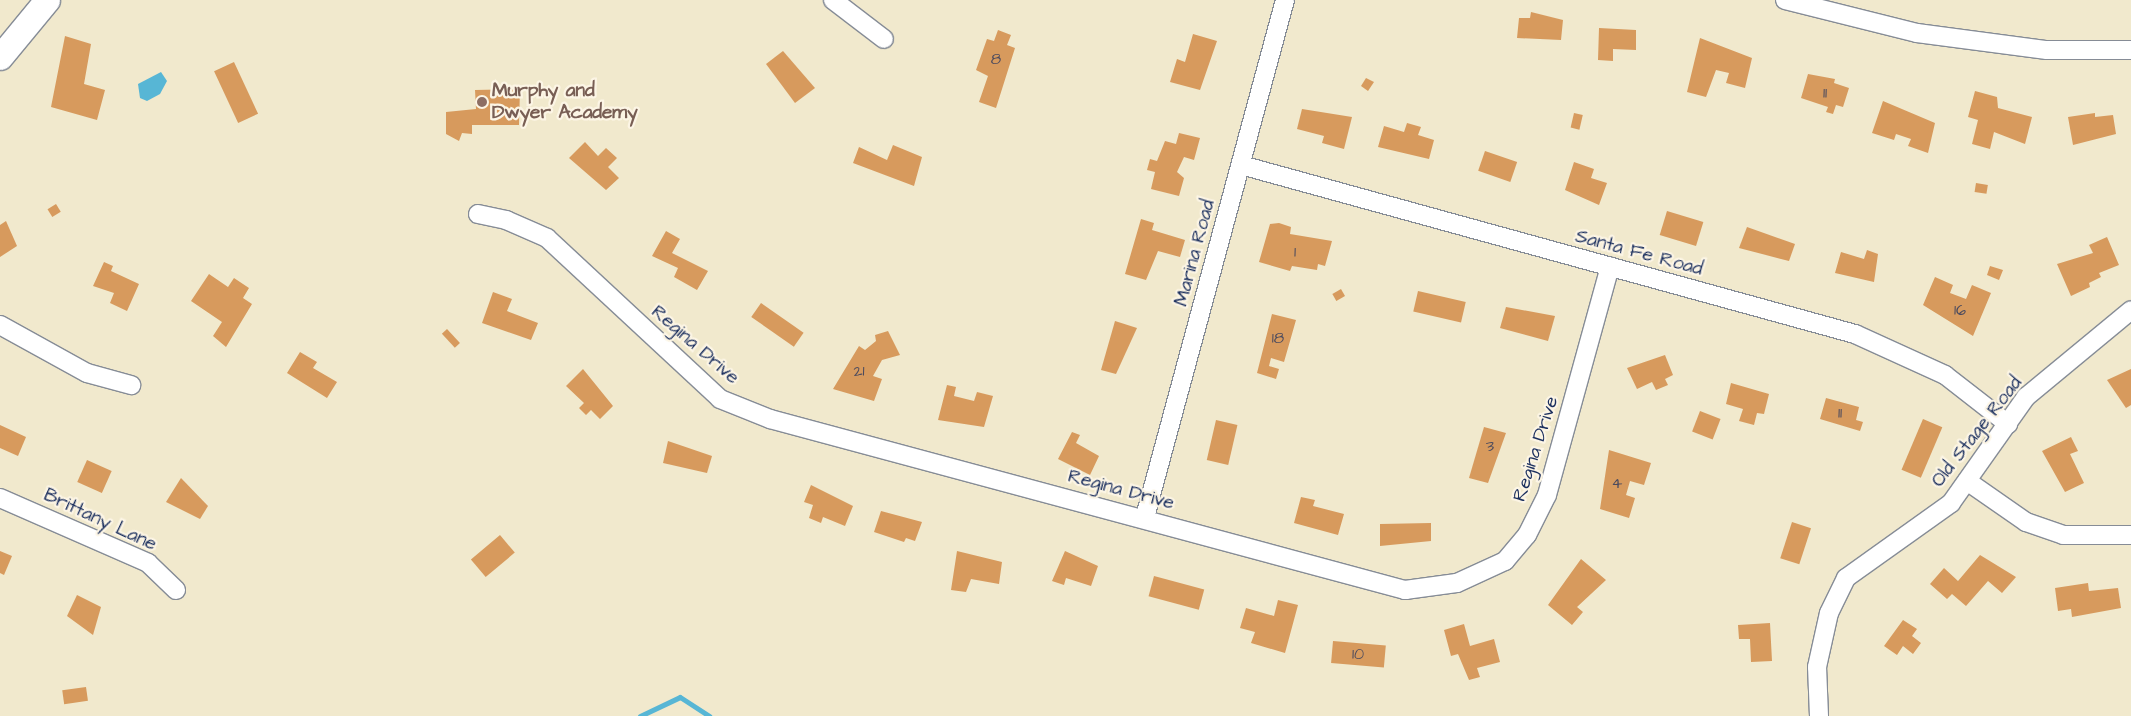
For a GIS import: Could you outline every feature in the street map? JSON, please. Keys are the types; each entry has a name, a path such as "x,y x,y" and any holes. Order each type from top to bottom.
{"main road":[{"path":"0,57 47,0"}],"street":[{"path":"833,0 884,39"},
{"name":"Marina Road","path":"1145,517 1285,0"},
{"path":"1785,0 1917,33 2047,50 2131,50"},
{"name":"Santa Fe Road","path":"1241,165 1610,267 1898,350 1945,375 2008,424"},
{"name":"Regina Drive","path":"478,214 506,220 547,238 720,399 813,432 1145,517 1405,590 1456,583 1506,562 1528,535 1547,496 1610,267"},
{"name":"Old Stage Road","path":"1819,716 1816,667 1829,613 1846,578 1952,503 2026,397 2131,310"},
{"path":"0,325 87,372 131,385"},
{"path":"1967,481 2026,522 2063,535 2131,534"},
{"name":"Brittany Lane","path":"0,498 140,560 176,590"}],"water":[{"path":"161,72 167,81 160,94 147,101 140,98 138,84"}],"building":[{"path":"1531,12 1563,20 1561,40 1517,38 1519,18 1530,18"},
{"path":"1599,28 1636,30 1636,50 1613,49 1613,61 1598,60"},
{"path":"998,30 1011,35 1007,45 1015,48 996,108 979,102 988,76 976,70 987,39 994,41"},
{"path":"1193,34 1217,41 1200,90 1170,82 1177,59 1185,62"},
{"path":"65,36 91,44 84,84 105,90 97,120 51,107"},
{"path":"1700,38 1752,58 1745,88 1726,83 1729,73 1716,70 1706,97 1687,92"},
{"path":"783,51 815,88 795,103 766,64"},
{"path":"234,62 258,114 238,123 214,71"},
{"path":"1808,74 1835,79 1834,83 1849,88 1843,107 1836,105 1833,114 1826,112 1828,107 1801,98"},
{"path":"1366,78 1374,82 1368,91 1361,86"},
{"path":"520,89 519,125 472,125 472,134 462,133 459,141 446,134 446,112 476,109 475,90"},
{"path":"1975,91 1997,97 1998,108 2032,117 2025,144 1994,132 1990,149 1972,144 1978,120 1968,117"},
{"path":"1883,101 1935,123 1928,153 1908,146 1911,139 1896,134 1894,140 1872,133"},
{"path":"1302,109 1352,117 1344,149 1322,143 1324,136 1297,129"},
{"path":"1574,113 1583,115 1579,130 1571,128"},
{"path":"2095,113 2095,117 2113,115 2116,134 2073,145 2068,117"},
{"path":"1407,123 1421,127 1418,135 1434,140 1429,159 1378,147 1384,126 1404,132"},
{"path":"1179,133 1200,138 1194,160 1184,157 1177,172 1184,178 1179,196 1151,189 1155,172 1147,170 1150,159 1157,161 1165,141 1176,144"},
{"path":"585,142 598,156 606,148 617,158 608,167 619,178 606,190 569,158"},
{"path":"893,145 922,157 914,186 853,163 859,147 887,160"},
{"path":"1485,151 1517,162 1510,182 1478,171"},
{"path":"1574,162 1594,169 1591,178 1607,183 1599,205 1565,190"},
{"path":"1976,183 1988,185 1986,194 1975,192"},
{"path":"56,204 61,212 52,217 48,209"},
{"path":"1667,211 1703,222 1696,246 1660,235"},
{"path":"1141,219 1154,223 1152,230 1185,240 1180,257 1158,251 1146,280 1125,274"},
{"path":"6,221 17,246 0,257 0,225"},
{"path":"1279,223 1291,227 1290,234 1332,241 1325,266 1318,264 1317,270 1292,266 1290,271 1259,262 1270,224"},
{"path":"1747,227 1795,244 1789,261 1739,248"},
{"path":"666,231 680,239 672,253 708,271 697,290 674,277 678,268 652,256"},
{"path":"2107,237 2119,265 2099,273 2101,277 2089,283 2090,287 2071,296 2057,264 2093,253 2089,245"},
{"path":"1867,250 1878,254 1874,282 1835,273 1841,252 1864,259"},
{"path":"104,262 113,266 111,271 139,284 127,311 110,303 114,293 93,286"},
{"path":"1990,266 2003,270 1999,280 1987,275"},
{"path":"209,274 228,287 234,278 249,288 243,298 252,304 226,347 213,336 222,322 191,301"},
{"path":"1935,277 1953,285 1950,293 1966,299 1972,285 1991,293 1973,336 1923,305"},
{"path":"1341,289 1345,296 1336,301 1332,294"},
{"path":"1418,291 1466,302 1461,322 1413,311"},
{"path":"493,292 512,299 507,311 538,323 531,340 482,323"},
{"path":"761,303 804,333 794,347 751,317"},
{"path":"1506,307 1555,316 1548,341 1500,328"},
{"path":"1272,314 1296,320 1284,362 1271,358 1269,366 1279,369 1276,379 1257,373"},
{"path":"1115,321 1137,328 1116,374 1101,370"},
{"path":"447,329 460,343 455,348 442,334"},
{"path":"888,331 900,355 882,360 873,376 882,379 874,401 833,389 859,346 865,350 876,341 875,335"},
{"path":"300,352 317,362 313,368 337,382 327,398 287,373"},
{"path":"1665,355 1673,375 1665,379 1668,385 1656,390 1652,382 1637,389 1627,368"},
{"path":"583,369 613,406 600,419 591,410 586,415 579,408 584,403 566,386"},
{"path":"2131,369 2131,405 2126,408 2107,380"},
{"path":"1731,383 1769,394 1764,414 1757,413 1754,425 1739,421 1743,409 1726,404"},
{"path":"947,385 956,387 954,396 974,401 977,392 993,396 984,427 938,420"},
{"path":"1826,398 1859,407 1856,420 1863,422 1860,431 1820,419"},
{"path":"1700,411 1721,419 1713,439 1692,432"},
{"path":"1923,419 1942,427 1921,478 1902,470"},
{"path":"1216,420 1237,425 1228,465 1207,460"},
{"path":"0,425 26,437 18,456 0,448"},
{"path":"1484,427 1506,433 1488,483 1469,478"},
{"path":"1072,432 1080,435 1076,443 1099,456 1090,475 1058,459"},
{"path":"2071,437 2078,451 2070,454 2084,483 2065,492 2042,451"},
{"path":"668,441 712,456 707,473 663,463"},
{"path":"1609,450 1651,463 1644,485 1630,481 1626,495 1635,498 1629,518 1600,509"},
{"path":"87,460 112,471 102,493 77,482"},
{"path":"181,478 208,506 200,519 166,502"},
{"path":"811,485 853,506 845,526 823,517 821,523 809,518 813,505 804,502"},
{"path":"1301,497 1315,500 1313,506 1344,514 1338,535 1294,523"},
{"path":"881,511 922,522 915,541 906,538 904,542 874,532"},
{"path":"1792,522 1811,528 1799,564 1780,558"},
{"path":"1431,523 1431,541 1380,546 1380,524"},
{"path":"500,535 515,553 486,577 471,559"},
{"path":"0,551 12,556 4,575 0,573"},
{"path":"957,551 1002,562 999,584 971,579 966,592 951,590"},
{"path":"1065,551 1098,566 1091,586 1066,578 1064,585 1052,581"},
{"path":"1980,555 2016,577 2002,593 1988,581 1966,606 1952,594 1947,599 1930,584 1944,568 1958,581"},
{"path":"1581,559 1606,580 1577,607 1583,612 1572,625 1548,605"},
{"path":"1154,576 1204,589 1199,610 1149,596"},
{"path":"2088,583 2089,591 2118,588 2121,608 2072,617 2071,609 2058,611 2055,588"},
{"path":"77,595 101,607 93,635 67,616"},
{"path":"1278,600 1298,605 1285,653 1251,643 1255,632 1240,628 1246,608 1274,616"},
{"path":"1903,620 1917,629 1912,636 1921,643 1913,654 1903,646 1897,655 1884,646"},
{"path":"1770,623 1772,661 1751,662 1750,639 1739,639 1738,625"},
{"path":"1464,624 1470,646 1494,639 1500,662 1477,668 1480,677 1469,680 1458,654 1451,656 1444,630"},
{"path":"1333,641 1386,646 1384,668 1331,663"},
{"path":"86,687 88,701 64,704 62,690"}],"waterway":[{"path":"640,716 680,697 709,716"}],"place":[{"name":"Murphy and Dwyer Academy","path":"482,102"}]}
